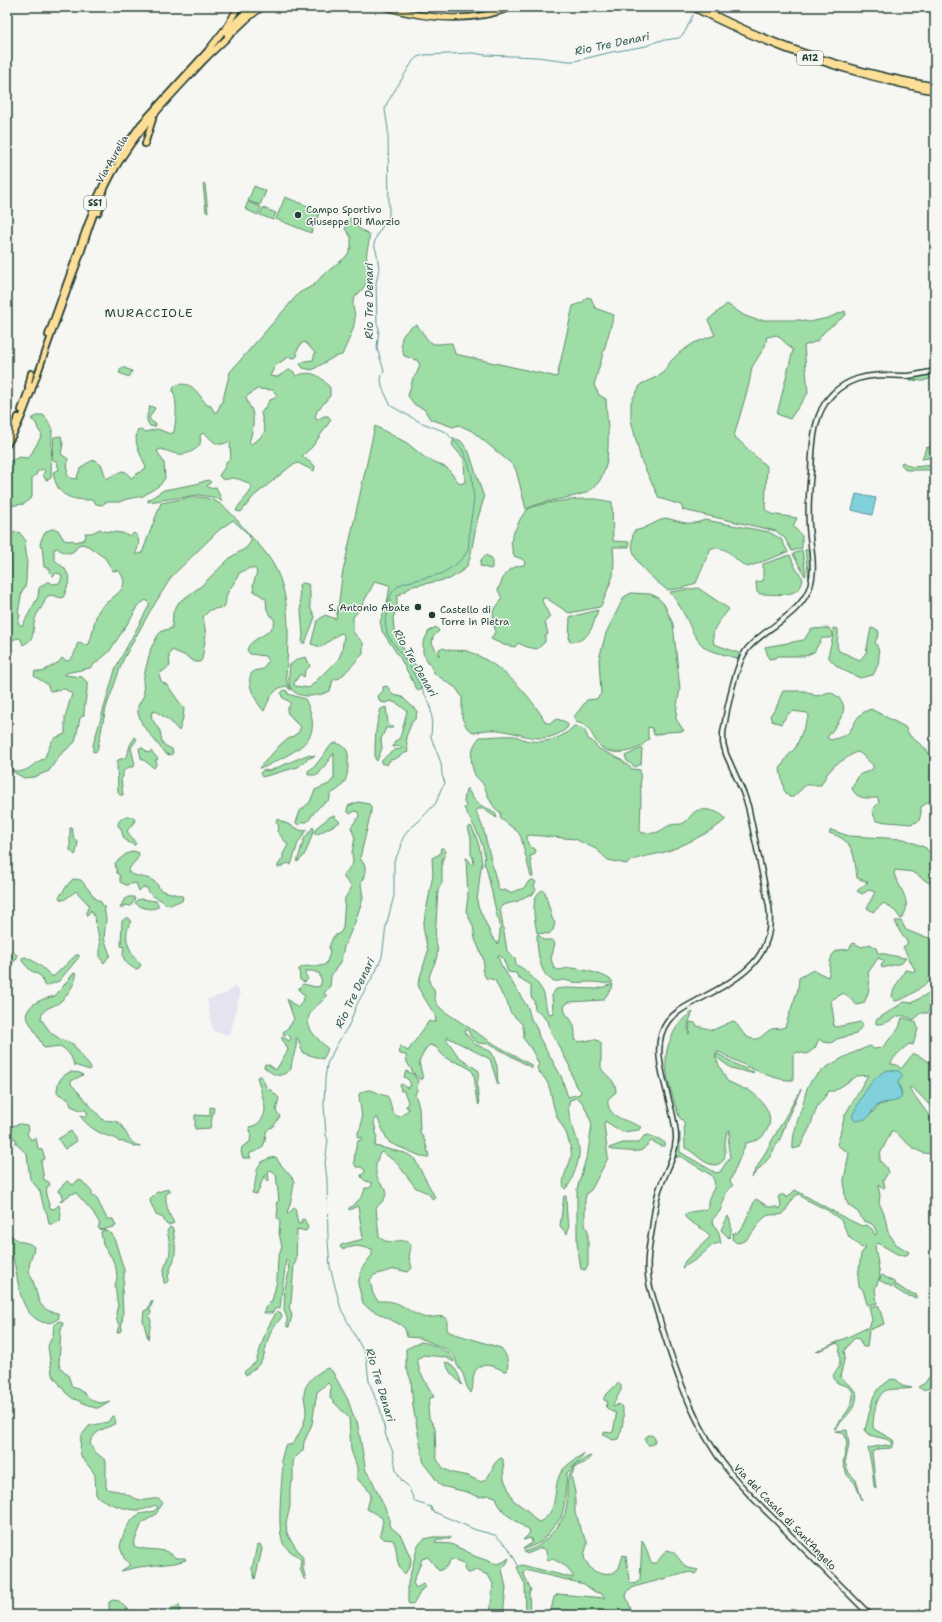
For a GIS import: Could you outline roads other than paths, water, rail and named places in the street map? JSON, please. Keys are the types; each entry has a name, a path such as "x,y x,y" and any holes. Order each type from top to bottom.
{"highway":[{"path":"209,49 226,28 238,7"},
{"name":"Via Aurelia","path":"7,439 19,415 81,239 97,198 110,172 128,141 140,125 209,49 250,7"},
{"name":"Via Aurelia","path":"7,445 18,424 104,190 117,164 136,135 162,105 239,22 255,7"},
{"path":"205,59 247,18 262,7"},
{"path":"385,7 410,14 435,17 474,16 495,13 512,7"},
{"path":"392,7 410,14"},
{"path":"687,7 727,27 748,34"},
{"name":"A12","path":"692,7 748,34 804,56 855,72 935,91"},
{"name":"A12","path":"699,7 756,34 804,52 855,68 935,86"},
{"path":"703,7 756,34"},
{"path":"145,144 150,125 162,105"},
{"path":"97,191 110,172"},
{"path":"87,236 103,202"},
{"path":"15,440 47,347"},
{"path":"27,392 31,373"}],"main road":[{"name":"Via del Casale di Sant'Angelo","path":"870,1615 755,1500 717,1456 690,1405 679,1379 650,1291 646,1267 657,1200 673,1156 676,1139 661,1066 660,1049 663,1030 670,1018 681,1009 728,984 748,970 761,954 768,934 770,920 769,906 749,809 726,754 723,743 723,733 738,669 745,651 757,639 793,611 802,601 810,585 812,566 808,510 812,443 817,420 824,406 832,395 842,386 855,380 872,375 911,375 935,371"}],"water":[{"path":"856,494 876,498 872,515 852,510"},
{"path":"888,1070 899,1071 903,1076 898,1082 902,1097 893,1102 878,1105 868,1117 855,1121 852,1117 867,1089 877,1077"}],"waterway":[{"name":"Rio Tre Denari","path":"518,1565 508,1547 495,1535 476,1530 432,1511 431,1507 415,1502 408,1486 402,1481 396,1470 393,1452 386,1436 380,1408 369,1381 366,1356 341,1309 330,1267 327,1179 325,1163 328,1140 326,1135 324,1106 327,1064 349,1025 357,1004 376,971 382,957 386,926 394,896 394,861 401,848 402,840 407,831 436,803 445,783 442,775 441,763 431,737 432,718 430,704 409,665 387,634 385,621 390,606 390,597 398,586 404,583 441,574 463,558 468,550 474,500 472,476 462,449 446,432 420,422 391,406 382,387 381,378 384,371 377,348 379,328 377,324 376,283 379,269 374,244 377,235 389,216 388,129 385,110 387,103 417,57 424,55 473,53 575,61 646,46 658,41 679,38 685,32 693,15"}],"place":[{"name":"Campo Sportivo Giuseppe Di Marzio","path":"298,215"},
{"name":"S. Antonio Abate","path":"418,607"},
{"name":"Castello di Torre in Pietra","path":"432,615"}],"district":[{"name":"MURACCIOLE","path":"149,313"}]}
